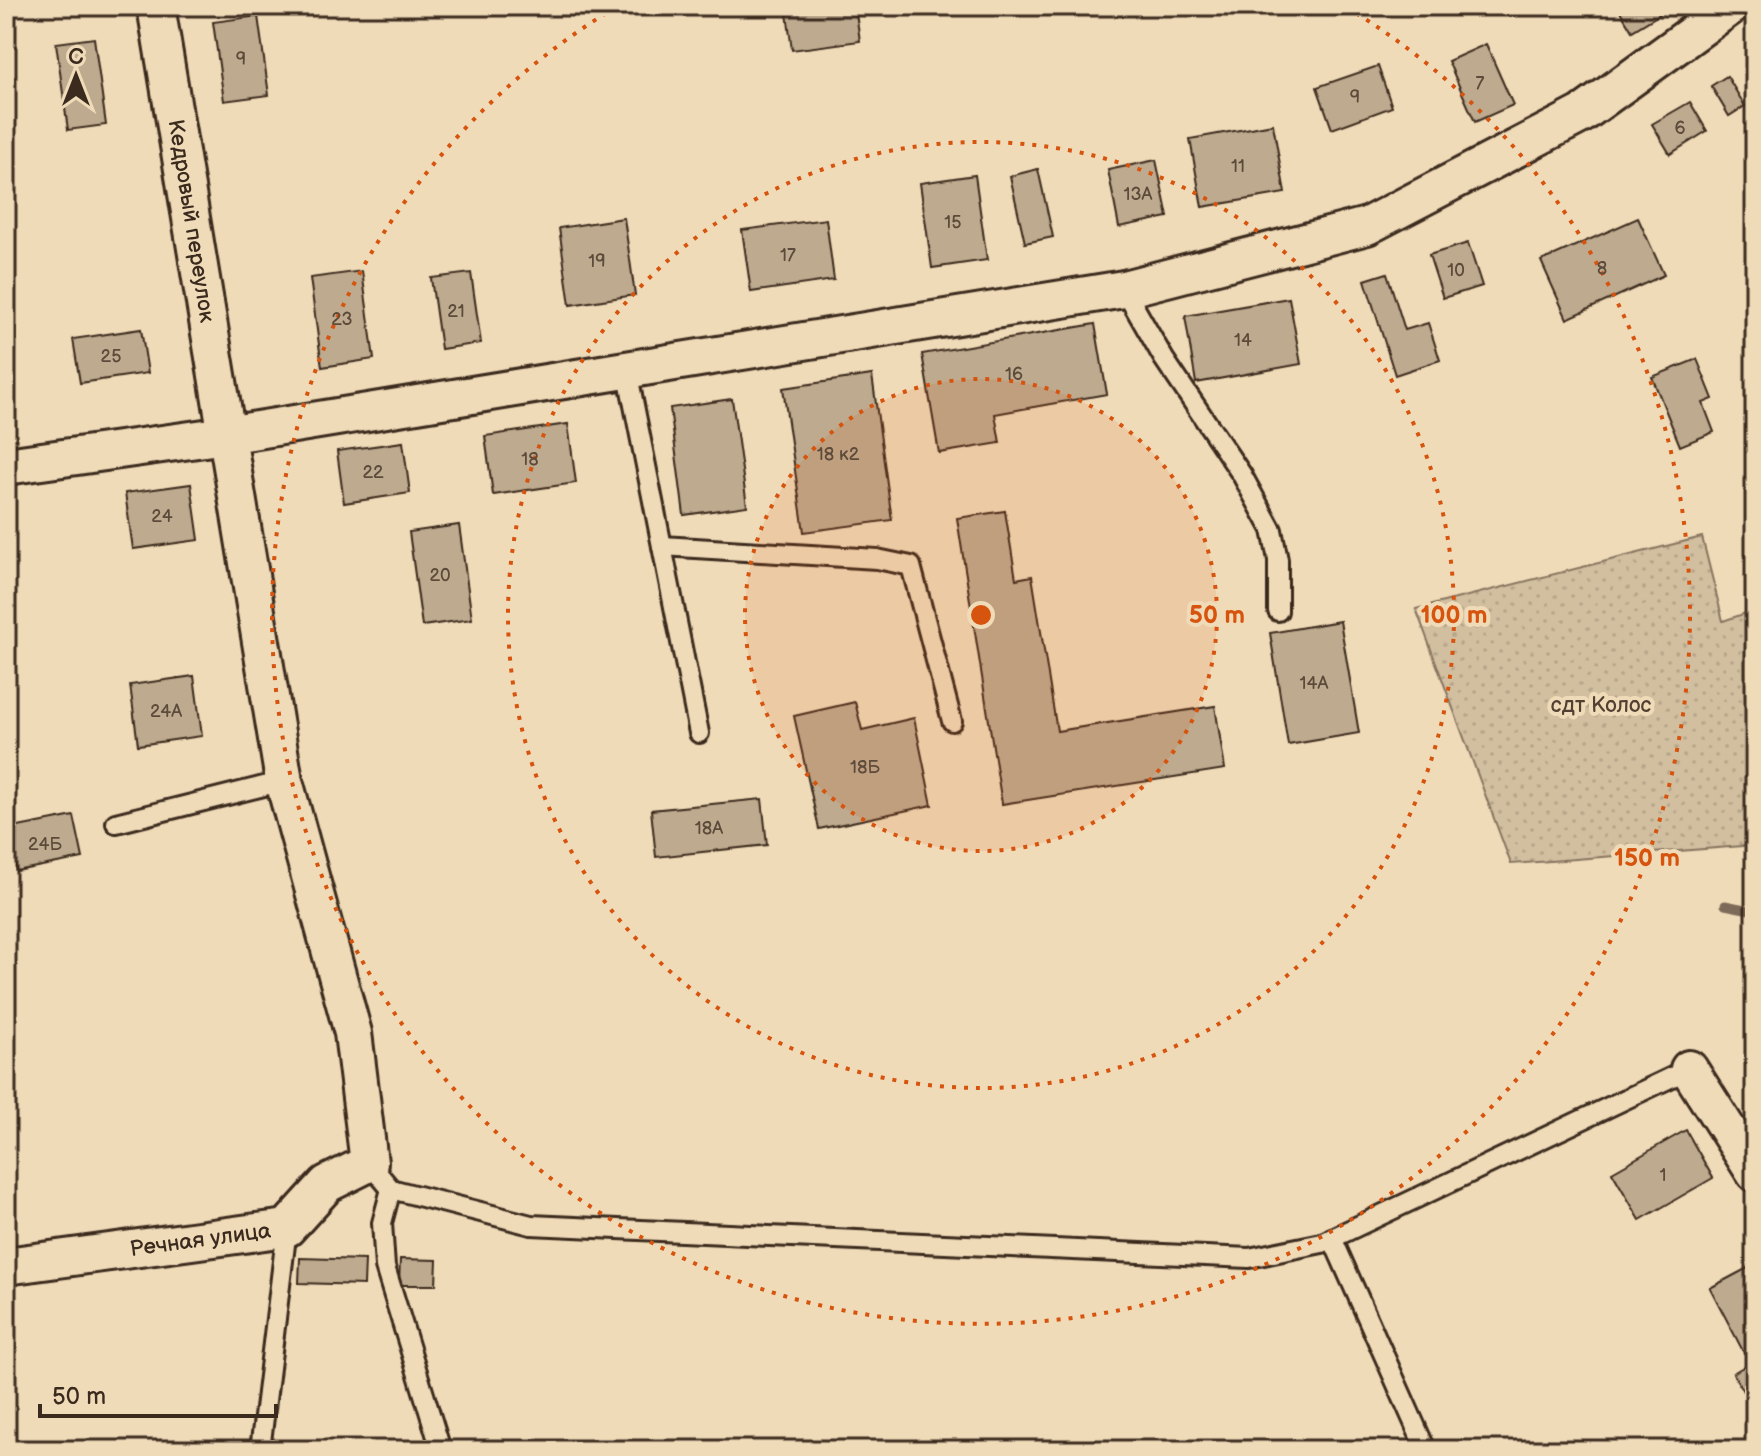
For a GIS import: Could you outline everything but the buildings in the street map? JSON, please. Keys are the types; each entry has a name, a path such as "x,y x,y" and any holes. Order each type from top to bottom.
{"street":[{"name":"Кедровый переулок","path":"156,6 284,781 353,1033 380,1176"},
{"path":"6,466 226,435 1124,289 1367,226 1582,114 1731,6"},
{"path":"1689,1069 1755,1173"},
{"name":"Речная улица","path":"6,1266 287,1228 327,1184 380,1176"}],"lane":[{"path":"1124,289 1164,359 1242,475 1272,530 1278,560 1278,611"},
{"path":"627,370 699,733"},
{"path":"662,546 877,559 911,566 952,721"},
{"path":"116,823 284,781"},
{"path":"441,1450 385,1267 380,1176 531,1225 1249,1258 1322,1243 1689,1069"},
{"path":"260,1450 287,1228"},
{"path":"1332,1238 1426,1450"}],"green space":[{"name":"сдт Колос","path":"1702,537 1723,621 1755,610 1755,845 1511,864 1416,609"}],"waterway":[{"path":"1725,905 1755,911"}]}
